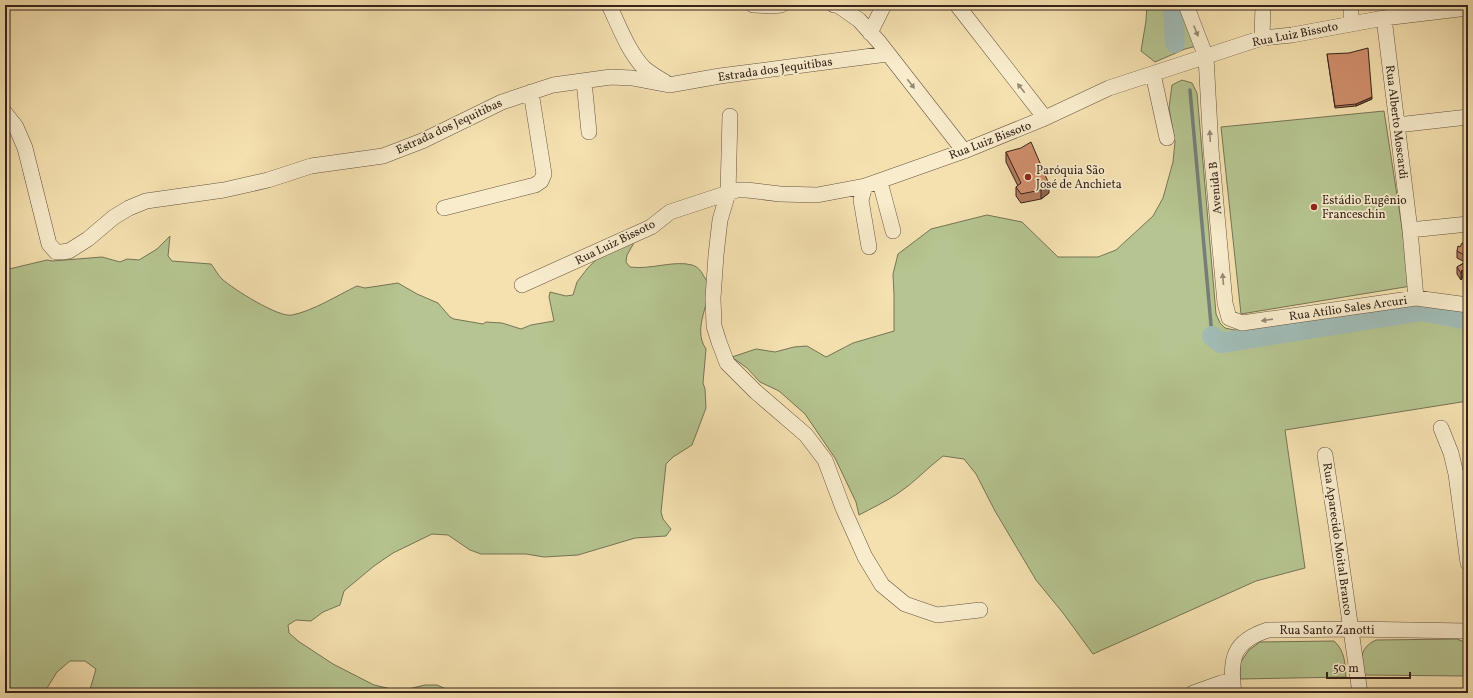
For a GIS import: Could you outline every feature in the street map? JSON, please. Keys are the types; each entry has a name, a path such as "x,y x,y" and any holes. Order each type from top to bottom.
{"street":[{"path":"609,5 624,37 637,59 644,68 669,85"},
{"path":"753,5 782,5"},
{"path":"834,5 839,6 860,20 964,151"},
{"path":"870,33 884,5"},
{"path":"956,5 1045,118"},
{"name":"Avenida B","path":"1186,5 1206,57 1211,149 1225,303 1229,318"},
{"path":"1262,38 1263,5"},
{"path":"1351,5 1351,24"},
{"name":"Rua Luiz Bissoto","path":"522,285 651,227 670,212 737,190 780,194 817,195 865,186 880,182 897,174 964,151 1045,118 1109,88 1262,38 1292,35 1384,18 1468,8"},
{"name":"Rua Alberto Moscardi","path":"1384,18 1410,230 1416,298"},
{"name":"Estrada dos Jequitibas","path":"5,113 16,127 25,148 49,244 56,252 61,252 69,251 88,239 114,217 129,208 146,202 224,190 268,180 311,166 383,156 422,141 502,102 553,85 611,77 632,78 669,85 728,75 887,54"},
{"path":"1153,74 1167,138"},
{"path":"584,81 589,132"},
{"path":"444,208 535,185 542,180 544,174 531,92"},
{"path":"730,116 728,193 720,220 713,298 714,326 727,362 756,392 806,434 824,460 865,557 882,584 905,604 937,615 980,610"},
{"path":"1396,125 1468,117"},
{"path":"880,182 893,231"},
{"path":"865,186 860,200 870,247"},
{"path":"1410,230 1468,224"},
{"name":"Rua Atílio Sales Arcuri","path":"1229,318 1242,323 1416,298 1468,305"},
{"path":"1441,428 1456,474 1468,563"},
{"name":"Rua Aparecido Moital Branco","path":"1325,455 1360,693"},
{"name":"Rua Santo Zanotti","path":"1233,687 1234,654 1244,641 1256,634 1268,630 1351,629 1468,632"},
{"path":"1192,693 1221,683 1233,687"}],"green space":[{"path":"1147,5 1182,5 1197,46 1185,49 1155,62 1141,51"},
{"path":"1182,80 1192,83 1197,93 1216,314 1220,323 1225,328 1234,330 1260,329 1408,307 1431,308 1468,313 1468,401 1285,430 1305,568 1256,581 1093,654 1063,613 1036,580 995,511 976,474 964,459 943,456 903,490 888,500 859,515 856,502 835,458 805,414 779,391 760,382 747,368 732,357 756,349 775,352 794,347 807,346 826,357 853,343 894,331 893,274 898,254 931,229 987,215 1022,222 1058,257 1098,257 1116,250 1153,216 1163,198 1173,162 1175,142 1169,108 1172,85"},
{"name":"Estádio Eugênio Franceschin","path":"1384,111 1411,286 1241,314 1221,127"},
{"path":"642,229 627,255 626,262 630,267 638,268 678,264 692,265 698,268 702,273 707,281 708,290 701,323 702,341 706,349 703,383 705,389 706,408 692,445 673,457 666,464 661,512 663,519 671,529 666,536 635,538 578,555 544,557 526,554 481,554 470,550 448,535 432,534 393,553 374,566 344,591 340,605 323,612 311,621 296,620 288,625 289,633 298,641 333,664 374,685 400,691 425,685 437,685 455,693 89,693 96,669 85,661 70,661 57,672 44,693 5,693 5,270 47,260 53,261 102,257 120,262 127,259 139,260 157,249 170,236 168,256 172,261 211,264 222,279 236,289 267,308 286,315 292,315 308,310 357,286 365,288 398,283 417,294 438,303 450,317 454,319 483,324 486,322 502,323 521,329 531,325 554,321 549,297 550,292 566,296 573,295 577,282 587,269 615,240"},
{"path":"1457,639 1468,646 1468,676 1363,675 1362,654 1370,643 1376,640"},
{"path":"1334,641 1338,645 1345,662 1346,677 1240,679 1240,663 1249,650 1260,642"}],"building":[{"path":"1368,48 1372,97 1356,104 1335,106 1327,54 1349,53"},
{"name":"Paróquia São José de Anchieta","path":"1031,142 1049,184 1041,190 1021,194 1016,187 1021,183 1006,152 1021,148"},
{"path":"1462,243 1468,243 1468,257 1457,251 1458,246 1460,247"},
{"path":"1468,261 1468,273 1466,275 1462,270 1461,273 1457,267"}],"waterway":[{"path":"1173,5 1175,43"},
{"path":"1190,90 1212,336"},
{"path":"1212,336 1221,343 1422,311 1468,320"}],"place":[{"name":"Paróquia São José de Anchieta","path":"1028,177"},
{"name":"Estádio Eugênio Franceschin","path":"1314,207"}]}
